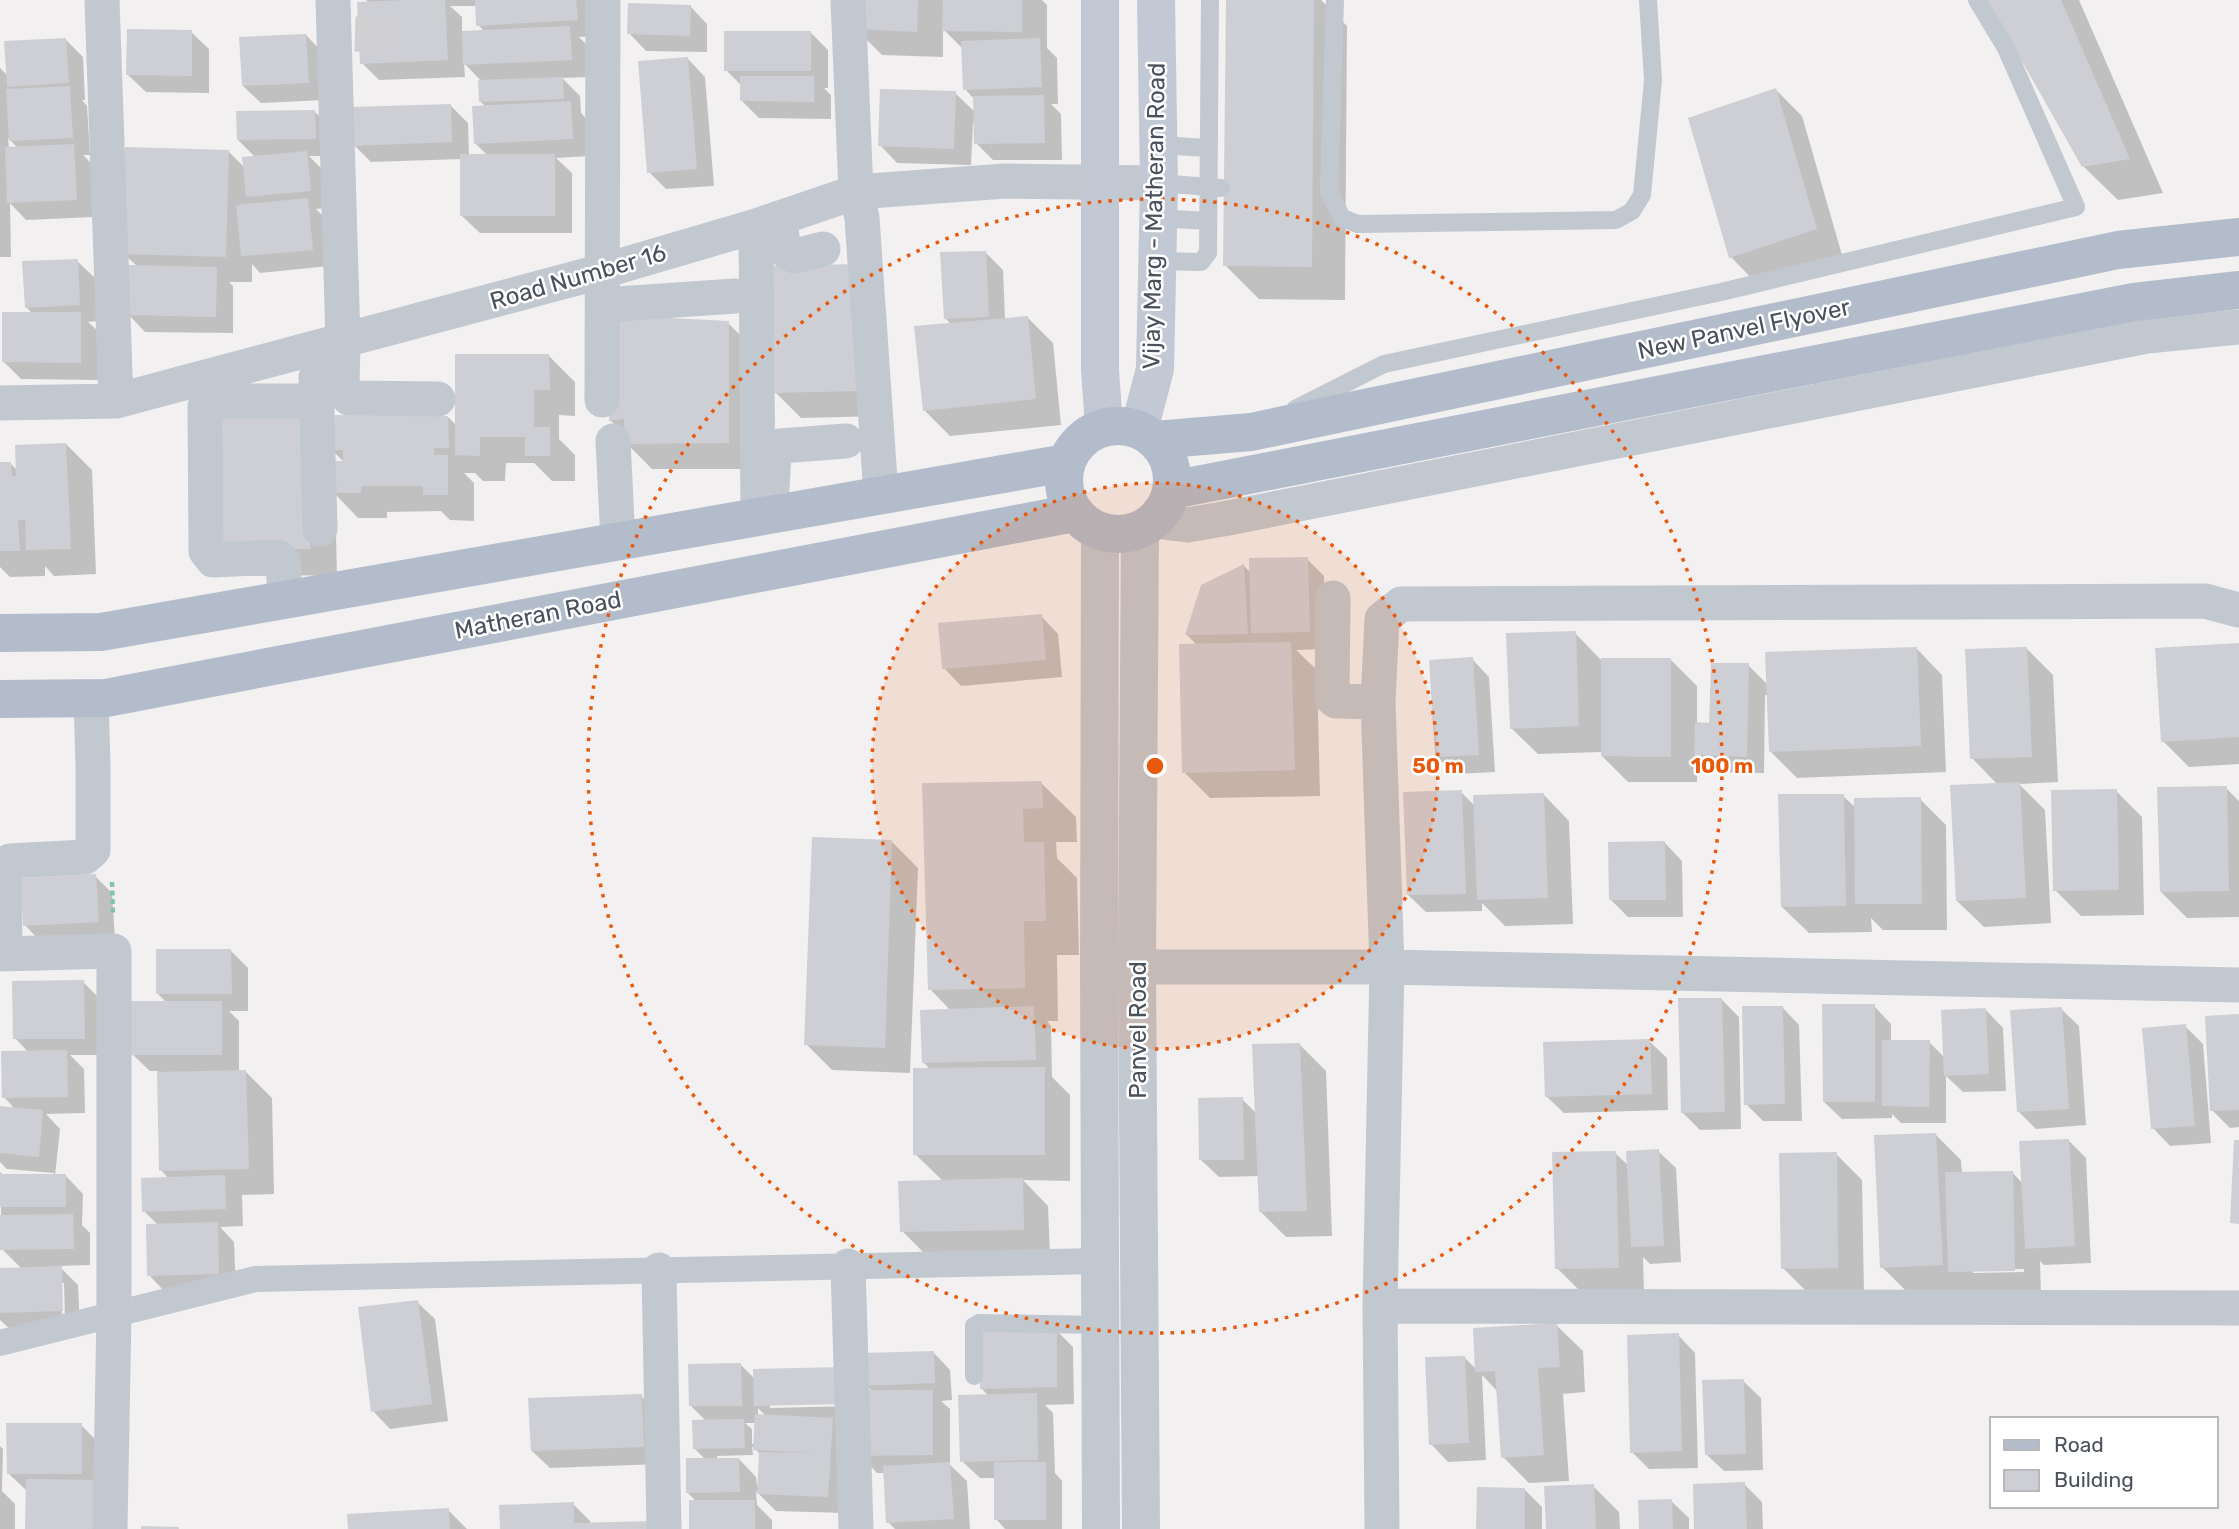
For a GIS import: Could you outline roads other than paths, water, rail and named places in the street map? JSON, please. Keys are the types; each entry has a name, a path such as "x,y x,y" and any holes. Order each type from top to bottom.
{"main road":[{"name":"Vijay Marg - Matheran Road","path":"1100,0 1101,370 1133,433"},
{"name":"Vijay Marg - Matheran Road","path":"1133,433 1154,369 1158,201 1156,0"},
{"name":"New Panvel Flyover","path":"1133,433 1251,432 2118,250 2239,237"},
{"name":"New Panvel Flyover","path":"1156,514 1257,472 2134,302 2239,290"},
{"path":"1133,433 1166,454 1172,471 1156,514 1122,535 1087,523 1066,498 1063,480 1066,463 1074,447 1087,435 1133,433"},
{"path":"0,633 101,632 1066,463"},
{"name":"Matheran Road","path":"0,699 106,698 1087,523"}],"street":[{"path":"102,0 116,401"},
{"path":"602,400 603,0"},
{"path":"848,0 856,192 862,218 881,495"},
{"path":"320,529 317,401 329,345 352,159 340,23"},
{"name":"Road Number 16","path":"0,403 116,401 603,271 757,226 856,192 1006,181 1101,183 1158,201"},
{"path":"757,226 783,243 787,252 795,256 823,249"},
{"path":"736,463 735,296 757,226"},
{"path":"757,226 766,515"},
{"path":"603,306 735,296"},
{"path":"1156,514 1187,525 1223,519 2147,336 2239,327"},
{"path":"329,345 342,388 349,398 438,399"},
{"path":"285,600 283,561 278,557 213,560 206,551 205,407 214,401 317,401"},
{"path":"766,515 774,452 780,446 846,440"},
{"path":"613,442 618,541"},
{"name":"Panvel Road","path":"1141,1529 1137,967 1156,514"},
{"name":"Panvel Road","path":"1087,523 1098,967 1101,1529"},
{"path":"1333,598 1332,698 1336,701 1378,702"},
{"path":"1382,1529 1380,1306 1387,967 1378,702 1382,619 1401,604 2205,601 2239,610"},
{"path":"91,698 93,850 85,857 10,861 4,868 2,954 114,951 114,1314 110,1529"},
{"path":"1098,967 1387,967 2239,985"},
{"path":"0,1343 255,1279 1139,1260"},
{"path":"848,1266 856,1529"},
{"path":"659,1270 664,1529"},
{"path":"1380,1306 2239,1308"}],"lane":[{"path":"1157,261 1201,262 1208,253 1208,221 1215,188 1208,148 1210,0"},
{"path":"1335,0 1323,192 1342,218 1358,224 1616,220 1632,211 1642,195 1653,80 1648,0"},
{"path":"1251,432 1384,364 1721,292 2076,207 2006,48 1977,0"},
{"path":"1158,145 1208,148"},
{"path":"1158,201 1215,188"},
{"path":"1158,201 1208,221"},
{"path":"974,1376 974,1326 979,1322 1100,1325"}],"tunnel":[{"path":"355,34 388,35"}]}
